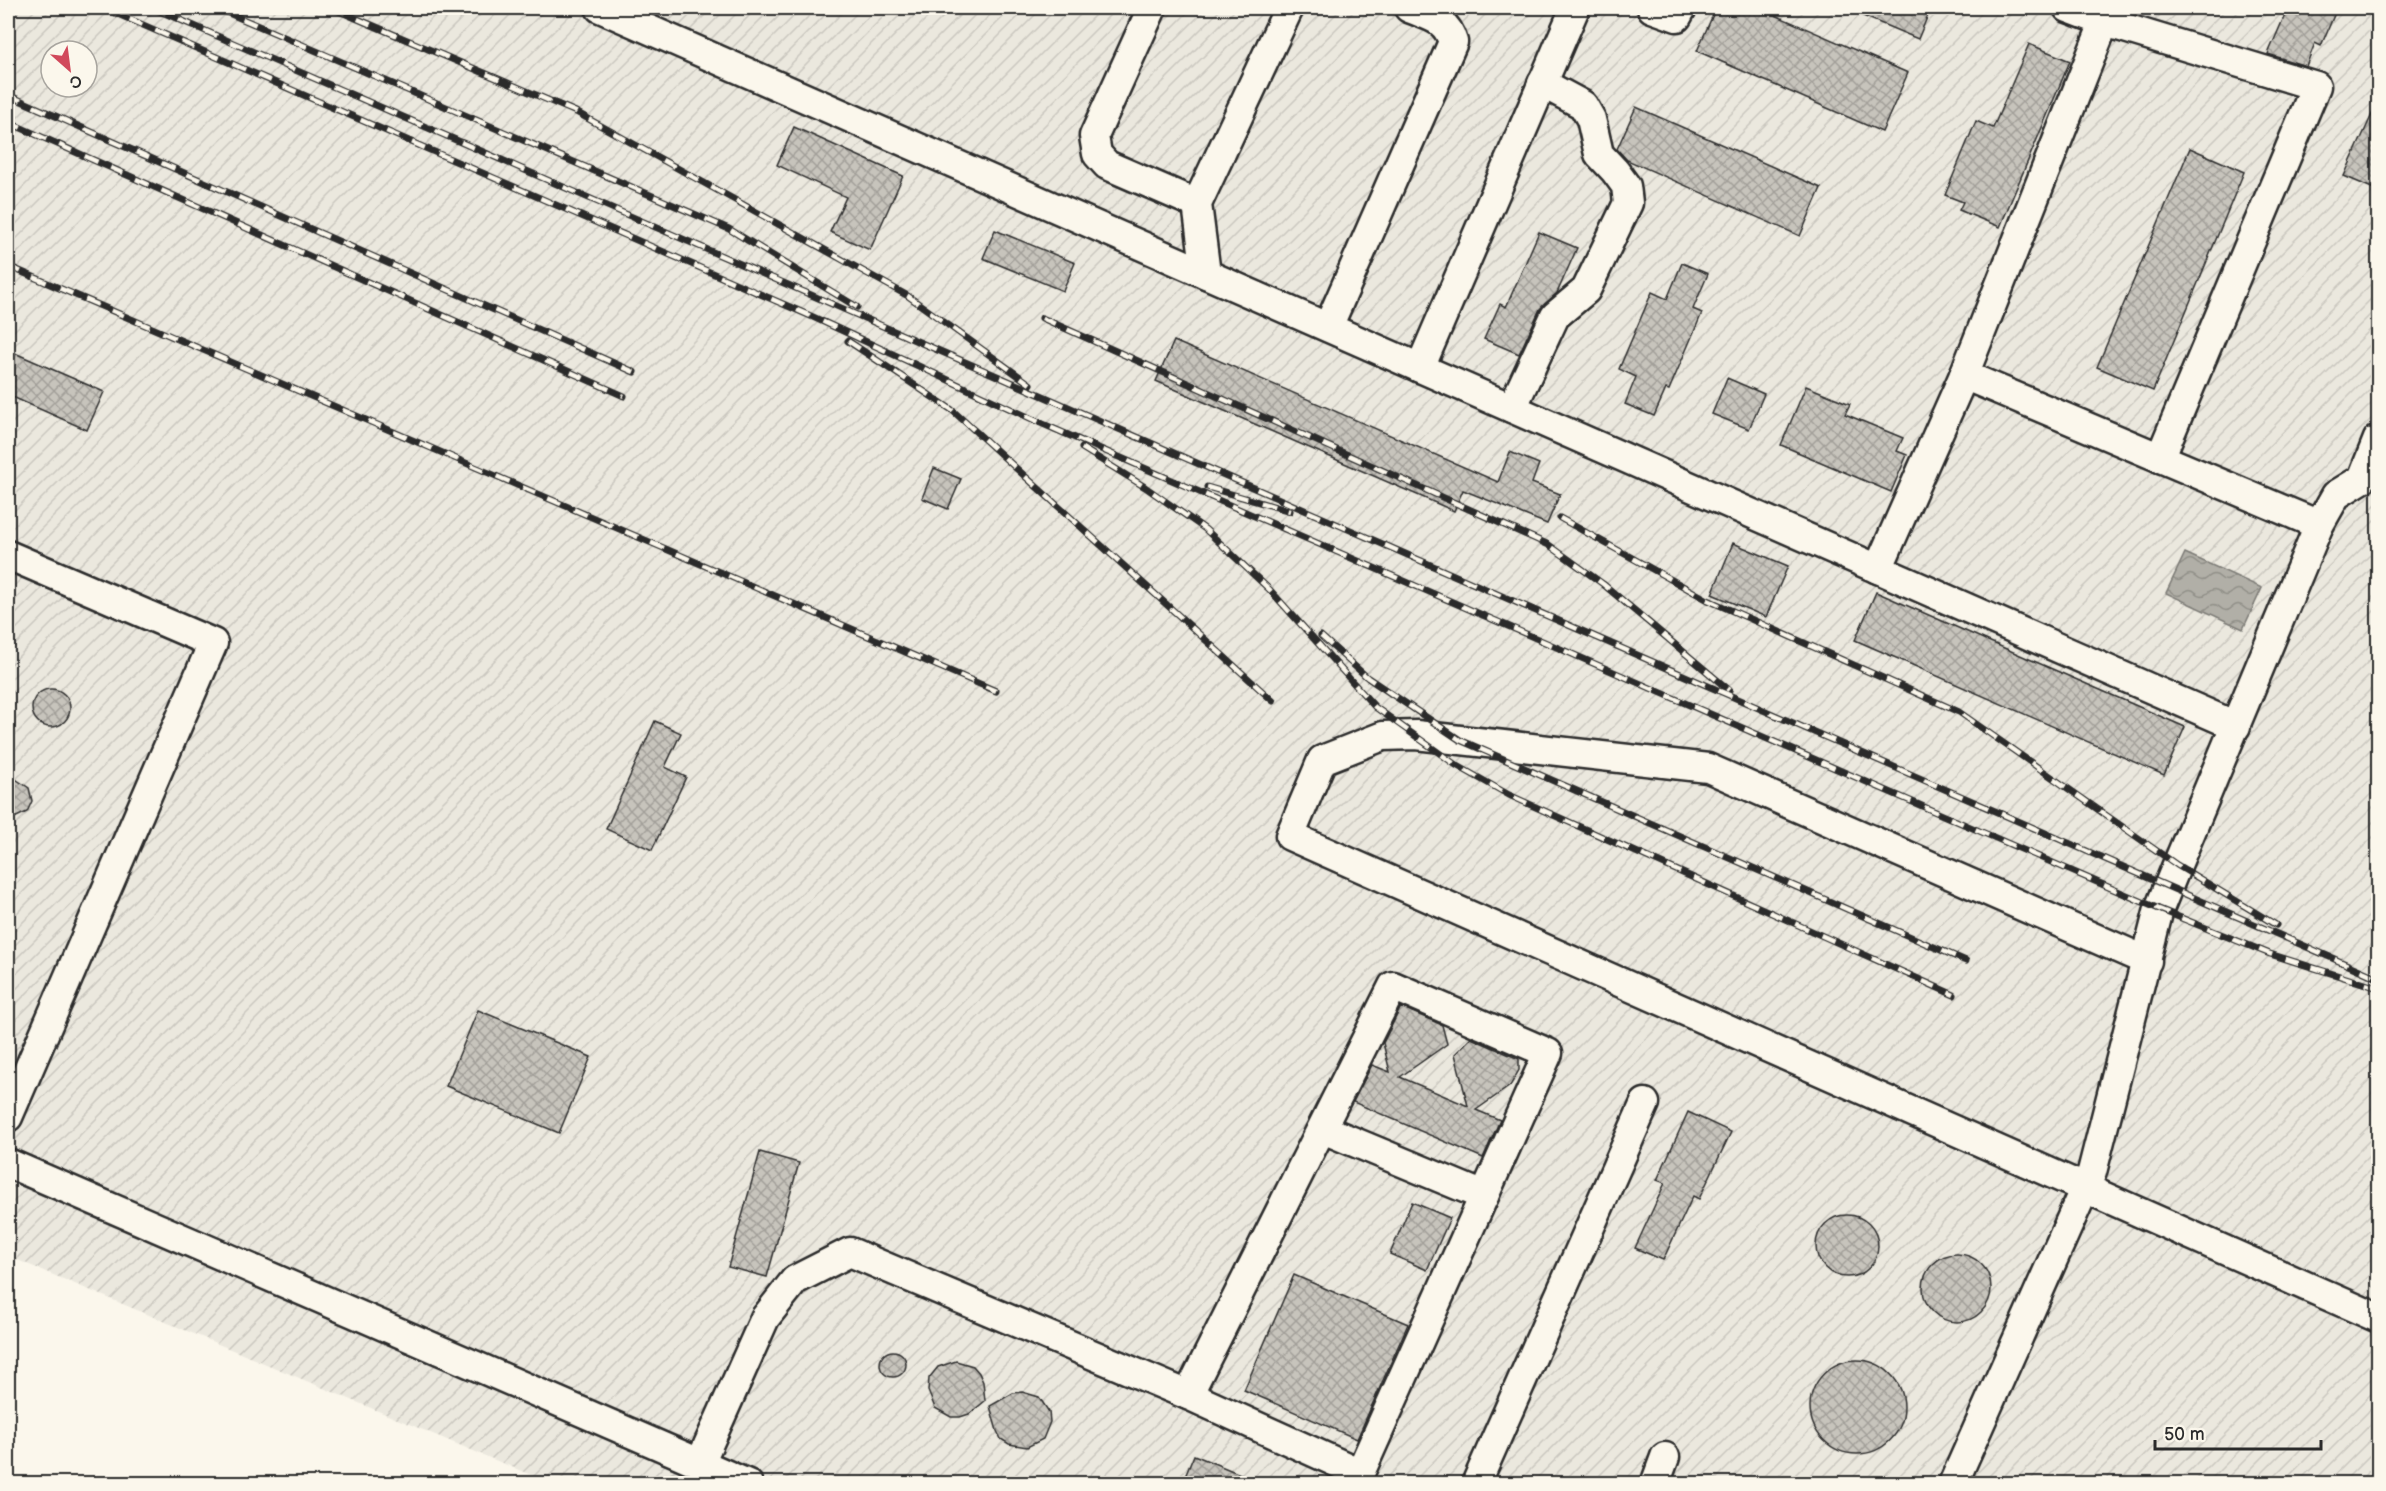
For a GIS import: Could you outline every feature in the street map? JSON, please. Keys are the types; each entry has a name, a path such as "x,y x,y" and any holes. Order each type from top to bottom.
{"lane":[{"path":"600,8 2236,726"},
{"path":"1152,8 1094,135 1097,154 1107,165 1197,204"},
{"path":"1206,274 1197,204 1289,8"},
{"path":"1328,327 1453,42 1449,28 1440,21 1409,8"},
{"path":"1420,368 1575,8"},
{"path":"1652,8 1677,17 1682,8"},
{"path":"2068,8 2107,15 2316,86 2160,458"},
{"path":"1878,569 1964,375 2107,15"},
{"path":"1512,408 1555,316 1586,290 1628,203 1626,186 1599,154 1591,118 1583,105 1542,83"},
{"path":"1964,375 2319,525"},
{"path":"1953,1484 2092,1172 2159,909 2319,525 2336,495 2370,482 2379,439"},
{"path":"8,555 213,643 8,1117"},
{"path":"2147,960 1708,768 1416,735 1383,736 1322,760 1290,836 2379,1318"},
{"path":"700,1463 765,1318 795,1280 850,1252 1188,1395 1357,1478 1548,1053 1393,986 1188,1395"},
{"path":"1476,1484 1645,1103"},
{"path":"1323,1129 1484,1196"},
{"path":"8,1163 748,1484"},
{"path":"1655,1484 1665,1457"}],"shaded area":[{"path":"8,8 2378,8 2378,1483 550,1483 8,1256"}],"water":[{"path":"2185,553 2262,588 2243,629 2166,593"}],"building":[{"path":"1716,8 1759,8 1908,73 1882,132 1697,51"},
{"path":"1844,8 1931,8 1918,39"},
{"path":"2288,8 2337,8 2321,46 2315,43 2306,66 2268,54"},
{"path":"2029,44 2070,61 2000,227 1959,210 1963,202 1945,195 1976,121 1993,128"},
{"path":"2379,99 2379,191 2344,176"},
{"path":"1636,107 1821,188 1800,236 1627,160 1617,149"},
{"path":"794,127 903,176 870,250 830,232 846,197 777,165"},
{"path":"2190,148 2244,172 2153,391 2097,367"},
{"path":"995,230 1075,263 1063,291 983,258"},
{"path":"1539,232 1577,248 1557,293 1540,309 1519,354 1484,339 1500,304 1506,307"},
{"path":"1682,263 1708,274 1693,309 1702,313 1669,390 1666,389 1654,416 1625,404 1636,377 1619,369 1652,292 1667,299"},
{"path":"1174,341 1498,482 1510,452 1539,464 1532,483 1560,494 1547,524 1463,490 1454,511 1156,381"},
{"path":"8,350 104,392 87,430 8,395"},
{"path":"1727,378 1764,394 1749,429 1712,414"},
{"path":"1806,386 1850,404 1845,414 1903,438 1897,451 1907,455 1891,492 1781,445"},
{"path":"934,468 961,479 948,509 922,498"},
{"path":"1733,543 1788,566 1766,617 1712,594"},
{"path":"1876,592 2185,727 2164,775 1855,640"},
{"path":"51,689 65,694 70,708 65,722 51,727 37,722 32,708 37,694"},
{"path":"655,721 681,733 665,767 686,777 652,850 606,829"},
{"path":"8,774 29,788 32,801 27,812 8,821"},
{"path":"1401,1007 1442,1025 1447,1044 1400,1077 1468,1106 1455,1054 1471,1038 1519,1059 1519,1070 1510,1086 1476,1110 1500,1120 1483,1158 1353,1102 1372,1065 1390,1072 1383,1043"},
{"path":"478,1010 591,1057 559,1133 446,1086"},
{"path":"1688,1112 1731,1132 1699,1199 1693,1196 1663,1260 1635,1248 1665,1183 1657,1180"},
{"path":"760,1152 799,1163 767,1277 728,1267"},
{"path":"1412,1202 1450,1218 1427,1270 1390,1254"},
{"path":"1841,1215 1853,1215 1869,1224 1876,1234 1878,1246 1876,1258 1869,1268 1853,1277 1841,1277 1830,1272 1821,1263 1816,1252 1816,1240 1821,1229 1830,1220"},
{"path":"1957,1254 1970,1257 1981,1264 1988,1275 1991,1288 1988,1301 1981,1312 1970,1319 1957,1322 1944,1319 1933,1312 1926,1301 1923,1288 1926,1275 1933,1264 1944,1257"},
{"path":"1294,1275 1408,1324 1357,1439 1244,1390"},
{"path":"893,1351 902,1355 906,1364 902,1373 893,1377 884,1373 880,1364 884,1355"},
{"path":"1848,1360 1866,1360 1891,1373 1901,1389 1904,1407 1901,1425 1891,1441 1866,1454 1848,1454 1823,1441 1810,1416 1810,1398 1823,1373"},
{"path":"956,1361 973,1366 979,1373 983,1382 985,1401 969,1414 951,1417 935,1408 928,1391 929,1378 938,1367"},
{"path":"1022,1392 1039,1397 1049,1412 1050,1422 1043,1439 1027,1447 1009,1444 1001,1439 990,1406 1013,1393"},
{"path":"1194,1455 1262,1483 1262,1484 1182,1484"}],"railway":[{"path":"104,8 813,317 1043,424 2159,909 2270,954 2378,988"},
{"path":"153,8 2378,978"},
{"path":"217,8 729,229 857,307"},
{"path":"332,8 576,112 908,296 1030,384"},
{"path":"8,95 634,372"},
{"path":"8,122 624,396"},
{"path":"8,266 996,691"},
{"path":"1042,318 1549,545 1603,584 1729,690"},
{"path":"848,341 952,410 1273,701"},
{"path":"1082,448 1145,487 1205,529 1270,590 1375,707 1456,765 1509,795 1954,995"},
{"path":"1207,487 1290,511"},
{"path":"1560,518 1708,600 1959,712 2177,865 2276,925"},
{"path":"1321,636 1368,678 1460,740 1966,961"}]}
